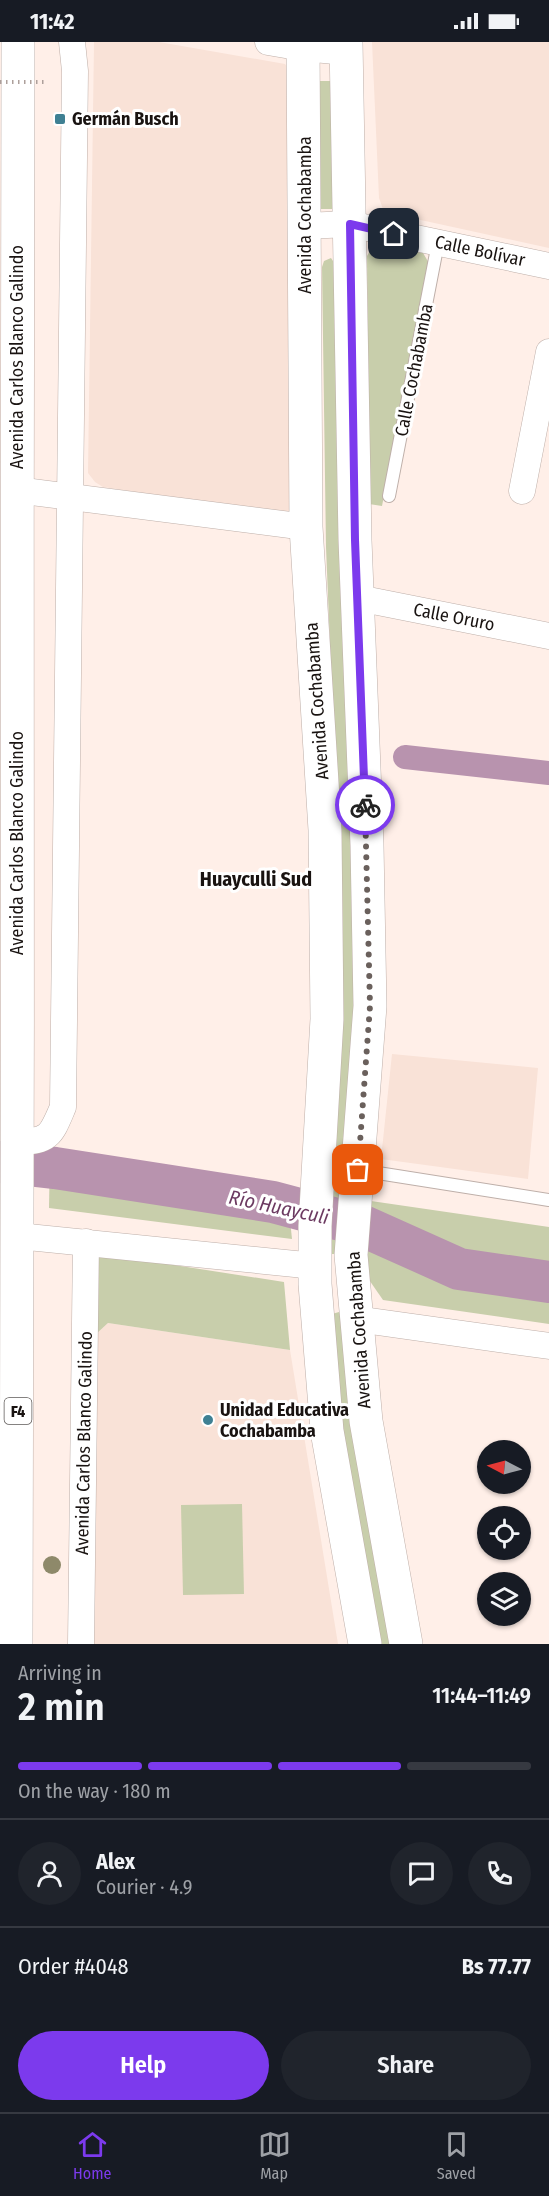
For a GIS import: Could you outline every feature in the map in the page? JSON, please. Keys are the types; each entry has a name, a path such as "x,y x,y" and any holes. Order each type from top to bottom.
{"main road":[{"name":"Avenida Carlos Blanco Galindo","path":"16,1644 18,42"},
{"name":"Avenida Cochabamba","path":"303,45 306,527 325,830 327,1019 316,1213 315,1275 327,1431 365,1644"},
{"name":"Avenida Cochabamba","path":"346,47 355,540 370,1006 351,1255 366,1421 406,1644"},
{"path":"315,1275 354,1285"}],"street":[{"path":"18,1157 54,1129 63,1107 75,71 72,42"},
{"path":"268,42 346,47"},
{"name":"Calle Bolívar","path":"305,226 350,224 549,266"},
{"path":"522,491 549,352"},
{"path":"16,490 306,527"},
{"name":"Calle Oruro","path":"358,597 549,636"},
{"path":"18,1236 86,1242 315,1275"},
{"name":"Avenida Carlos Blanco Galindo","path":"81,1644 86,1242"},
{"path":"356,1319 549,1346"}],"lane":[{"name":"Calle Cochabamba","path":"389,496 438,243"},
{"path":"358,1170 549,1200"}],"path":[{"path":"0,82 44,82"}],"shaded area":[{"path":"94,42 159,42 285,64 294,76 294,508 285,515 103,487 95,482 88,473"},
{"path":"372,42 549,42 549,248 384,212 379,198"},
{"path":"392,1054 538,1068 528,1179 381,1159"},
{"path":"108,1323 290,1350 338,1644 90,1644 95,1335"}],"green space":[{"path":"319,81 335,81 336,209 320,209"},
{"path":"379,245 423,253 429,263 382,506 369,504 367,256 371,249"},
{"path":"331,258 337,267 358,1000 340,1254 328,1254 338,841 326,547 322,267 324,261"},
{"path":"50,1148 287,1191 292,1239 49,1208"},
{"path":"371,1201 549,1227 549,1324 383,1300 365,1274"},
{"path":"96,1253 284,1282 290,1350 108,1323 95,1335"},
{"path":"339,1312 344,1314 393,1644 377,1644 344,1457 332,1314"},
{"path":"242,1504 244,1594 183,1595 181,1505"}],"waterway":[{"path":"405,757 549,773"},
{"name":"Río Huayculi","path":"0,1162 55,1168 273,1202 363,1226 459,1269 549,1282"}],"way so far":[{"path":"358,1170 370,1006 365,805"}],"place":[{"name":"Germán Busch","path":"60,119"},
{"name":"Unidad Educativa Cochabamba","path":"208,1420"}],"district":[{"name":"Huayculli Sud","path":"256,879"}],"route":[{"path":"365,805 355,540 350,224 394,234"}]}
